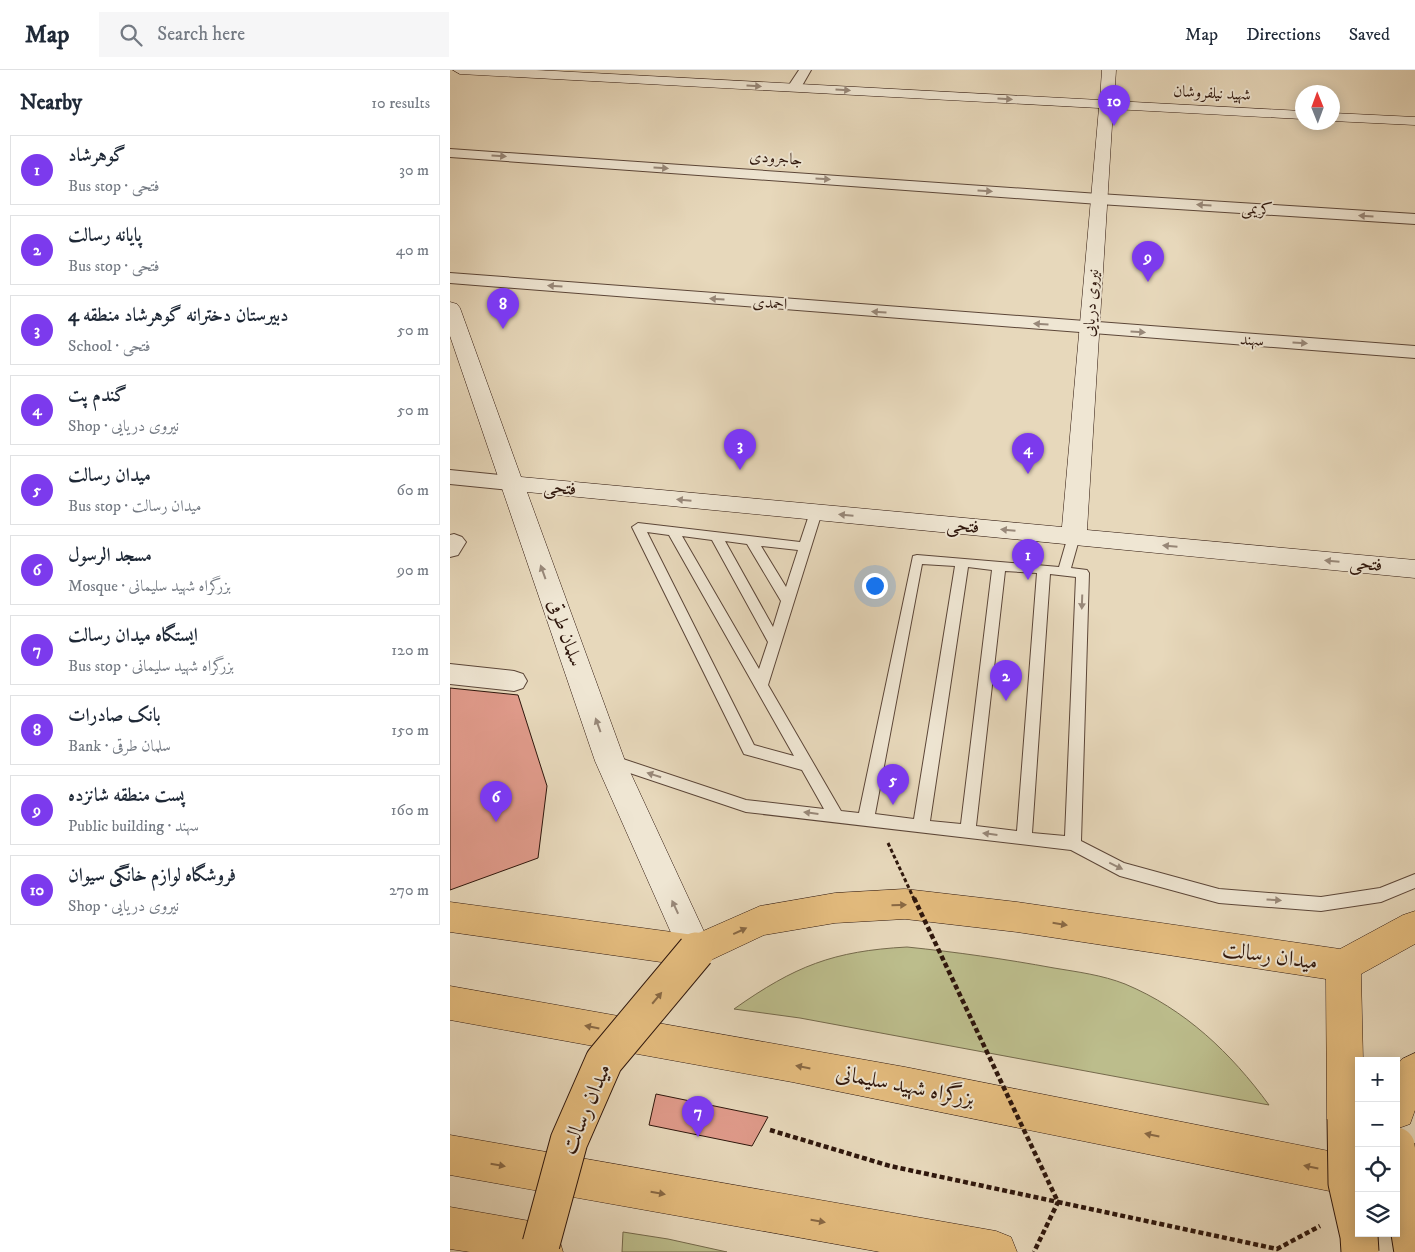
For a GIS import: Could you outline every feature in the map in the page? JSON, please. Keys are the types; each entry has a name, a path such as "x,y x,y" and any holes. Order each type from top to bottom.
{"main road":[{"name":"شهید نیلفروشان","path":"460,70 1295,115"},
{"name":"نیروی دریایی","path":"1074,536 1109,70"},
{"path":"1340,117 1415,121"},
{"name":"سلمان طرقی","path":"450,310 610,761 696,951"},
{"name":"فتحی","path":"511,483 1415,569"},
{"name":"میدان رسالت","path":"542,1248 569,1141 604,1060 696,951 760,921 835,908 905,904 1017,917 1343,966 1347,1183 1359,1236 1360,1252"},
{"path":"450,916 696,951"},
{"path":"1343,966 1415,926"},
{"name":"بزرگراه شهید سلیمانی","path":"450,1003 549,1019 1041,1112 1355,1176"},
{"path":"1399,1102 1402,1091 1415,1072"},
{"path":"1396,1147 1414,1252"},
{"path":"450,1155 996,1252"},
{"path":"1400,1186 1415,1189"},
{"path":"450,1228 542,1248"}],"street":[{"path":"794,88 805,70"},
{"name":"جاجرودی","path":"450,153 1099,199"},
{"name":"کریمی","path":"1099,199 1415,219"},
{"name":"احمدی","path":"450,278 1090,328"},
{"name":"سهند","path":"1090,328 1415,352"},
{"path":"450,477 511,483"},
{"path":"450,674 514,681"}],"lane":[{"path":"762,686 816,512"},
{"path":"805,547 638,527 749,750 807,766"},
{"path":"673,531 836,816"},
{"path":"716,536 775,642"},
{"path":"1064,571 1074,536"},
{"path":"751,540 788,601"},
{"path":"783,544 798,568"},
{"path":"866,819 917,560 1083,573 1073,844"},
{"path":"921,826 962,563"},
{"path":"968,831 999,566"},
{"path":"1024,838 1044,570"},
{"path":"610,761 746,806 1073,844 1120,869 1219,896 1321,904 1382,895 1415,881"}],"path":[{"path":"888,843 1058,1202"},
{"path":"770,1130 890,1166 1276,1249 1326,1223"},
{"path":"1034,1252 1058,1202"}],"green space":[{"path":"907,947 1081,972 1125,984 1167,1006 1205,1034 1223,1050 1269,1105 800,1018 734,1009 776,982 816,963 857,952"},
{"path":"623,1232 668,1239 727,1252 622,1252"}],"building":[{"path":"450,688 518,695 547,786 538,858 450,890"},
{"path":"656,1094 768,1117 752,1146 649,1125"}],"place":[{"name":"فروشگاه لوازم خانگی سیوان","path":"1114,126"},
{"name":"پست منطقه شانزده","path":"1148,282"},
{"name":"بانک صادرات","path":"503,329"},
{"name":"دبیرستان دخترانه گوهرشاد منطقه 4","path":"740,470"},
{"name":"گندم پت","path":"1028,474"},
{"name":"گوهرشاد","path":"1028,580"},
{"name":"پایانه رسالت","path":"1006,701"},
{"name":"میدان رسالت","path":"893,805"},
{"name":"مسجد الرسول","path":"496,822"},
{"name":"ایستگاه میدان رسالت","path":"698,1137"}]}
